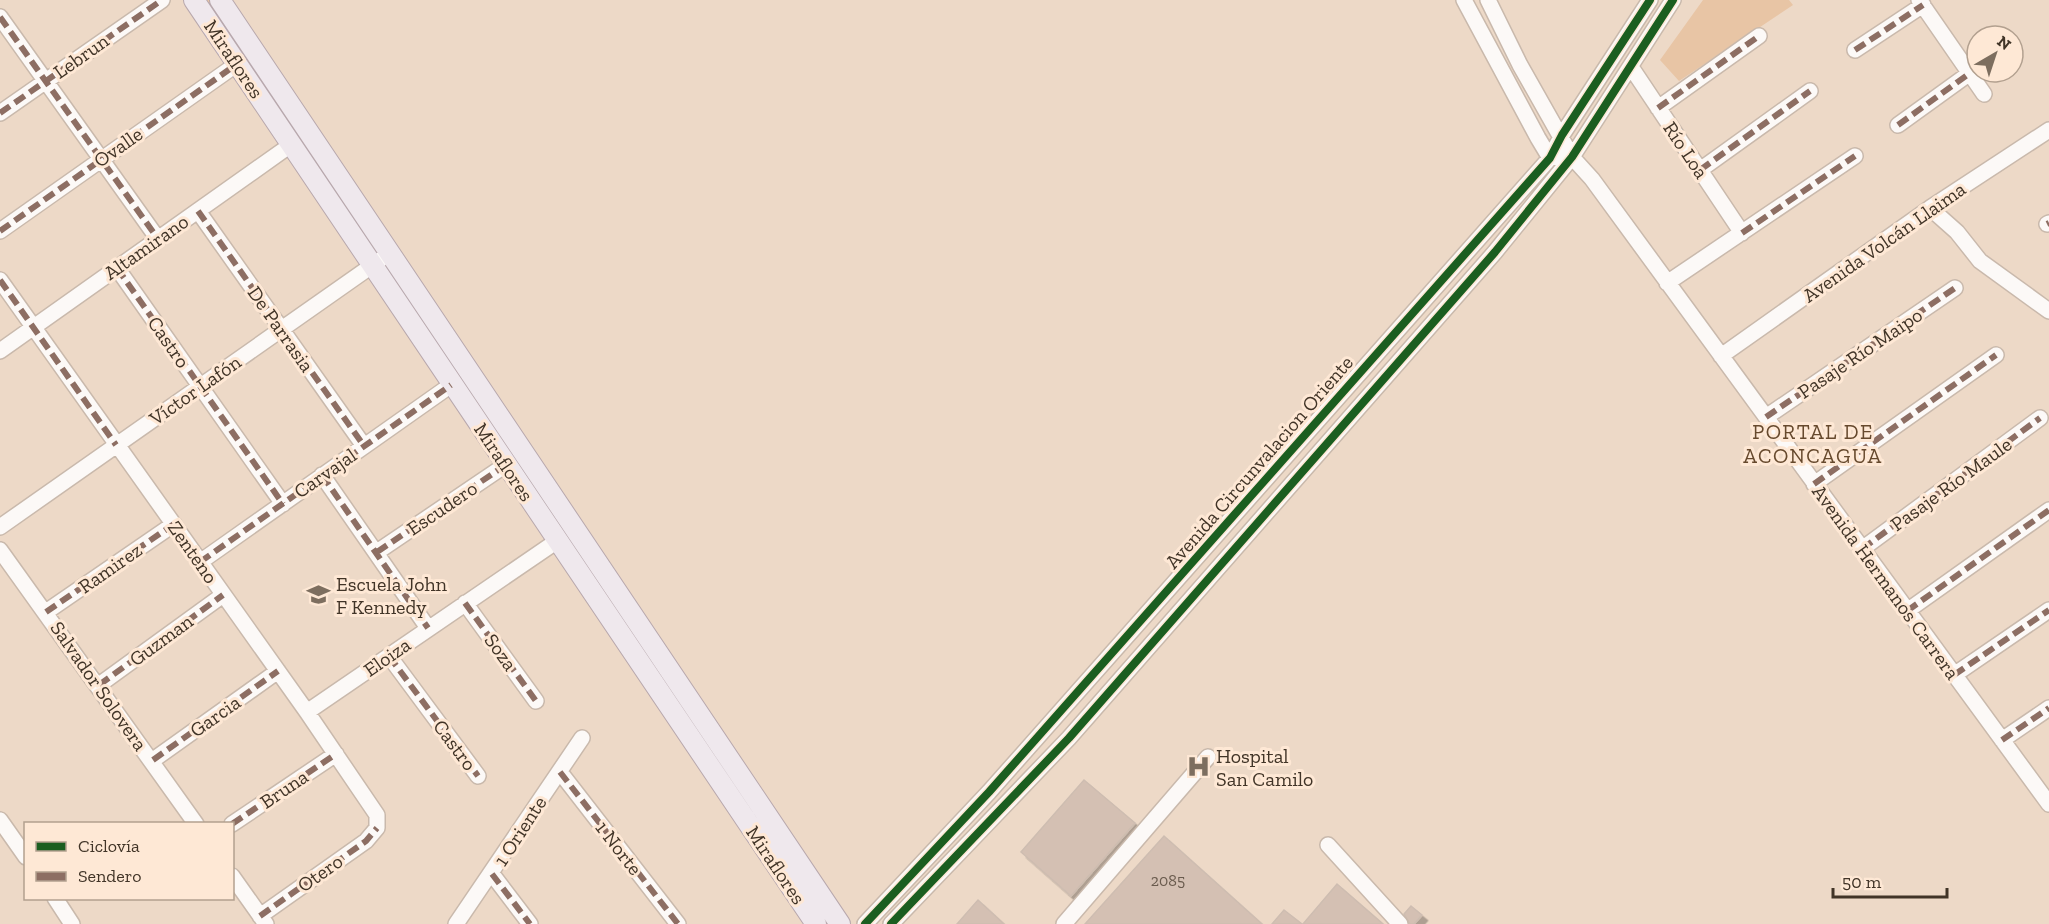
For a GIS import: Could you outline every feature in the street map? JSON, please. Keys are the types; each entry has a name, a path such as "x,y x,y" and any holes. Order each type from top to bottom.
{"main road":[{"name":"Miraflores","path":"194,0 816,924"},
{"name":"Miraflores","path":"220,0 840,924"}],"street":[{"name":"Lebrun","path":"0,112 162,0"},
{"path":"1464,0 1550,158 1572,157"},
{"name":"Avenida Hermanos Carrera","path":"1488,0 1520,65 1562,135 1572,157 1766,417 2049,804"},
{"name":"Avenida Circunvalacion Oriente","path":"866,924 989,792 1550,158 1562,135 1650,0"},
{"name":"Avenida Circunvalacion Oriente","path":"891,924 1091,713 1495,252 1572,157 1673,0"},
{"path":"1855,50 1921,3 1965,66"},
{"path":"0,18 158,239"},
{"path":"1658,108 1759,36"},
{"name":"Ovalle","path":"0,231 237,64"},
{"name":"Río Loa","path":"1630,68 1742,233"},
{"path":"1898,125 1965,77"},
{"path":"1977,84 1984,94"},
{"path":"1700,170 1810,91"},
{"name":"Avenida Volcán Llaima","path":"1721,356 1930,208 2049,130"},
{"name":"Altamirano","path":"0,351 292,144"},
{"path":"1667,283 1855,156"},
{"path":"1930,208 1957,232 1980,261 2049,311"},
{"name":"De Parrasia","path":"198,211 364,446"},
{"name":"Víctor Lafón","path":"0,527 390,253"},
{"name":"Castro","path":"117,268 283,504"},
{"name":"Zenteno","path":"0,280 336,754 377,815 377,828"},
{"name":"Pasaje Río Maipo","path":"1766,417 1955,288"},
{"path":"1814,484 1996,355"},
{"name":"Carvajal","path":"200,562 451,385"},
{"name":"Pasaje Río Maule","path":"1862,549 2040,418"},
{"name":"Escudero","path":"377,552 507,464"},
{"path":"322,475 428,628"},
{"path":"1907,611 2049,510"},
{"name":"Ramirez","path":"46,612 174,524"},
{"name":"Eloiza","path":"307,712 557,541"},
{"name":"Salvador Solovera","path":"0,550 153,760 195,822"},
{"name":"Guzman","path":"99,685 223,595"},
{"name":"Soza","path":"465,603 536,701"},
{"path":"1954,675 2049,610"},
{"name":"Castro","path":"389,656 478,776"},
{"name":"Garcia","path":"153,760 278,671"},
{"path":"2002,740 2049,708"},
{"name":"1 Oriente","path":"456,924 582,738"},
{"name":"Bruna","path":"234,824 336,754"},
{"path":"1064,924 1208,757"},
{"name":"1 Norte","path":"560,772 678,924"},
{"path":"1,822 24,854"},
{"name":"Otero","path":"263,920 366,841 377,828"},
{"path":"1328,845 1400,924"},
{"path":"492,874 530,924"},
{"path":"234,879 263,920"},
{"path":"56,900 72,924"}],"shaded area":[{"path":"202,0 210,0 370,239 369,245"},
{"path":"1703,0 1789,0 1793,5 1679,81 1660,60"},
{"path":"387,271 553,511 552,516"}],"building":[{"path":"1084,780 1135,823 1071,896 1021,852"},
{"path":"1164,836 1262,924 1085,924"},
{"path":"1337,884 1383,924 1303,924"},
{"path":"978,900 1004,924 957,924"},
{"path":"1411,906 1422,915 1414,924 1410,924 1404,914"},
{"path":"1284,910 1302,924 1272,924"}],"marked path":[{"path":"0,113 162,0"},
{"path":"1855,50 1923,5"},
{"path":"0,17 158,239"},
{"path":"1658,108 1759,36"},
{"path":"0,231 237,64"},
{"path":"1898,125 1965,77"},
{"path":"1700,170 1810,91"},
{"path":"1742,233 1855,156"},
{"path":"198,211 364,446"},
{"path":"117,268 283,504"},
{"path":"0,280 116,445"},
{"path":"1766,417 1955,288"},
{"path":"1814,484 1996,355"},
{"path":"200,562 451,385"},
{"path":"1862,549 2040,418"},
{"path":"377,552 507,464"},
{"path":"322,475 428,628"},
{"path":"1907,611 2049,510"},
{"path":"46,612 174,524"},
{"path":"99,685 223,595"},
{"path":"465,603 536,701"},
{"path":"1954,675 2049,610"},
{"path":"389,656 478,776"},
{"path":"153,760 278,671"},
{"path":"2002,740 2049,708"},
{"path":"234,823 336,754"},
{"path":"560,772 678,924"},
{"path":"260,916 366,841 377,828"},
{"path":"492,874 530,924"}],"cycle path":[{"path":"865,924 989,792 1550,158 1562,135 1650,0"},
{"path":"891,924 1069,738 1495,252 1572,157 1673,0"}],"place":[{"name":"Escuela John F Kennedy","path":"318,595"},
{"name":"Hospital San Camilo","path":"1198,767"}],"district":[{"name":"PORTAL DE ACONCAGUA","path":"1813,444"}]}
